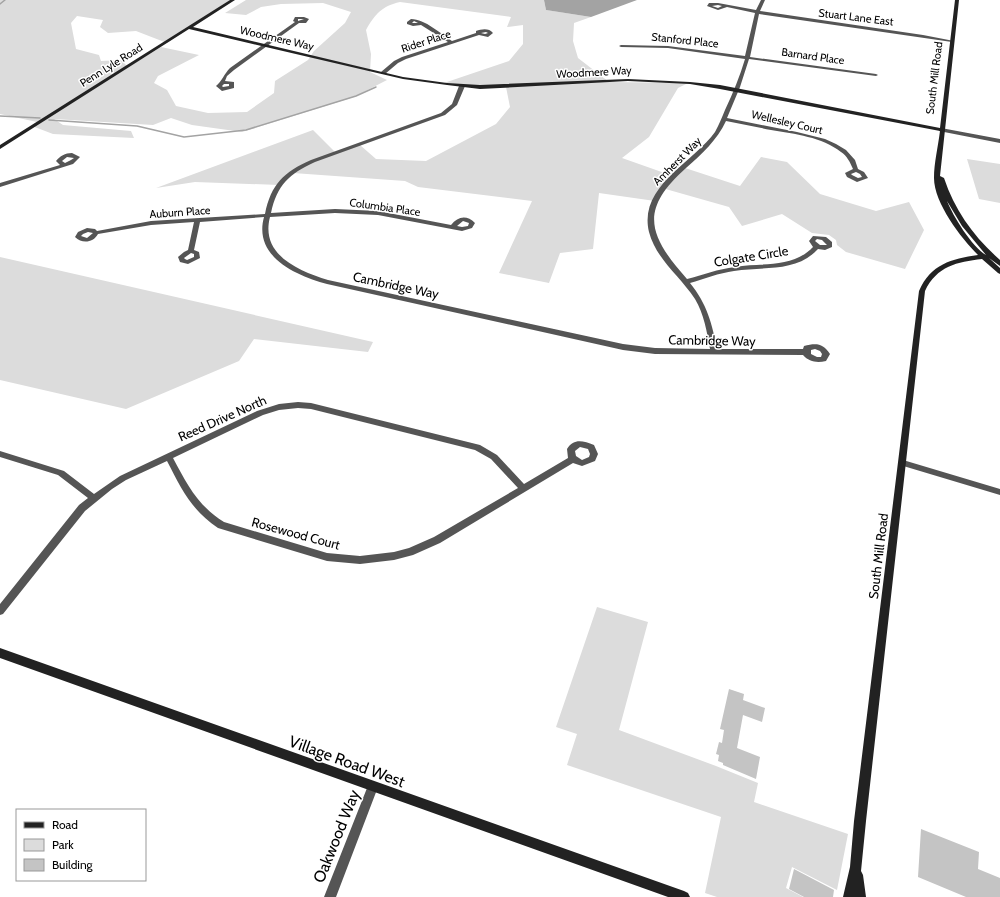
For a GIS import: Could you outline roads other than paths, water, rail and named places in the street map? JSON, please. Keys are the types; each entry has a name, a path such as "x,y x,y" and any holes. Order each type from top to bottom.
{"street":[{"name":"Penn Lyle Road","path":"0,147 233,0"},
{"name":"Amherst Way","path":"714,352 703,307 658,246 652,228 652,211 657,195 662,188 711,141 724,119 743,75 758,12 763,0"},
{"name":"South Mill Road","path":"957,0 941,130 937,179 942,200 956,224 987,256"},
{"name":"Stuart Lane East","path":"726,6 834,24 895,31 952,40"},
{"path":"224,83 225,76 232,69 298,22"},
{"path":"423,23 452,43"},
{"name":"Woodmere Way","path":"189,28 420,81 462,86 515,86 644,80 690,83 1000,141"},
{"name":"Rider Place","path":"383,73 396,62 404,58 479,34"},
{"name":"Stanford Place","path":"621,46 668,47 747,57"},
{"name":"Barnard Place","path":"747,57 876,75"},
{"name":"Cambridge Way","path":"462,86 454,105 443,114 313,161 295,170 282,180 273,192 265,228 266,236 273,250 290,266 315,279 623,347 655,351 806,352"},
{"name":"Wellesley Court","path":"724,119 811,136 826,141 845,153 853,162 856,170"},
{"path":"0,185 56,168 63,164"},
{"name":"Columbia Place","path":"267,216 336,211 364,212 453,227"},
{"name":"Auburn Place","path":"96,232 145,224 267,216"},
{"path":"191,251 197,220"},
{"name":"Colgate Circle","path":"685,282 732,270 789,263 805,258 818,247"},
{"name":"South Mill Road","path":"849,897 856,867 860,821 922,291 924,284 933,272 944,266 957,261 987,256"},
{"path":"987,256 1000,264"},
{"path":"987,256 1000,272"},
{"name":"Reed Drive North","path":"0,611 71,520 94,498 123,478 270,409 303,405 477,447 494,457 523,488"},
{"path":"0,454 61,473 94,498"},
{"name":"Rosewood Court","path":"168,456 194,503 210,519 234,530 327,557 343,559 377,559 394,556 426,546 573,459"},
{"path":"903,463 1000,492"},
{"name":"Village Road West","path":"0,653 684,897"},
{"name":"Oakwood Way","path":"330,897 373,787"},
{"path":"856,867 860,897"}],"waterway":[{"path":"0,4 5,0"},
{"path":"49,120 137,126 184,137 246,130 356,96 376,87"},
{"path":"0,116 40,118"}]}
